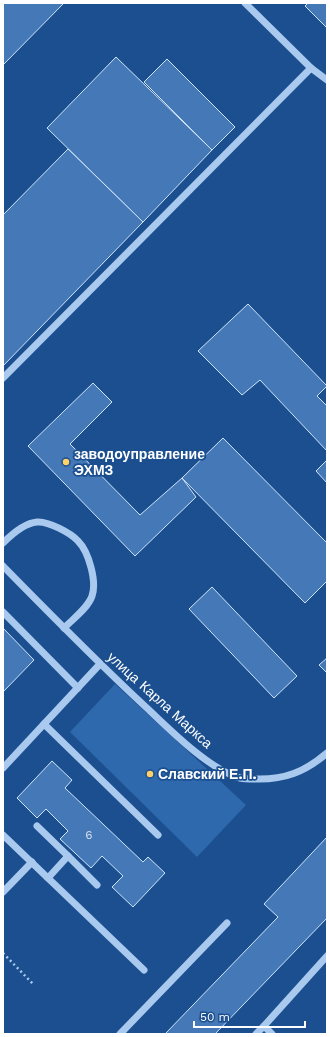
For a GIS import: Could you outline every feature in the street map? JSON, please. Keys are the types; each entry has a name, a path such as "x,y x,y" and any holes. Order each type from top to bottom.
{"street":[{"path":"245,3 311,68 327,80"},
{"path":"3,378 311,68"},
{"path":"3,543 18,530 37,522 57,526 79,541 92,567 95,586 92,597 64,628"},
{"name":"улица Карла Маркса","path":"3,566 100,664 194,751 225,771 240,778 269,779 294,774 318,762 327,753"},
{"path":"3,612 78,688"},
{"path":"3,768 100,664"},
{"path":"44,724 158,835"},
{"path":"37,826 97,885"},
{"path":"3,835 144,970"},
{"path":"48,878 68,856"},
{"path":"3,892 32,862"},
{"path":"120,1034 227,923"},
{"path":"256,1034 327,956"},
{"path":"264,1026 272,1034"}],"path":[{"path":"3,953 33,984"}],"shaded area":[{"path":"115,684 246,805 197,857 70,732"}],"building":[{"path":"3,3 64,3 3,65"},
{"path":"308,3 327,3 327,28 305,6"},
{"path":"116,57 212,150 143,222 47,128"},
{"path":"167,59 235,127 212,150 144,82"},
{"path":"68,149 143,222 3,366 3,215"},
{"path":"248,304 327,386 317,396 327,406 327,451 260,380 242,395 198,351"},
{"name":"заводоуправление ЭХМЗ","path":"93,383 112,402 70,444 140,515 182,478 196,497 135,556 28,446"},
{"path":"223,438 327,543 327,581 305,603 182,478"},
{"path":"327,460 327,483 316,471"},
{"path":"212,587 297,676 274,698 189,609"},
{"path":"3,628 34,660 3,692"},
{"path":"327,658 327,673 319,665"},
{"path":"52,761 72,780 65,788 143,862 148,857 165,873 133,907 112,887 123,876 102,856 91,868 60,839 68,831 46,809 37,818 17,798"},
{"path":"327,837 327,918 215,1034 165,1034 278,917 264,904"}],"place":[{"name":"заводоуправление ЭХМЗ","path":"66,462"},
{"name":"Славский Е.П.","path":"150,774"}]}
